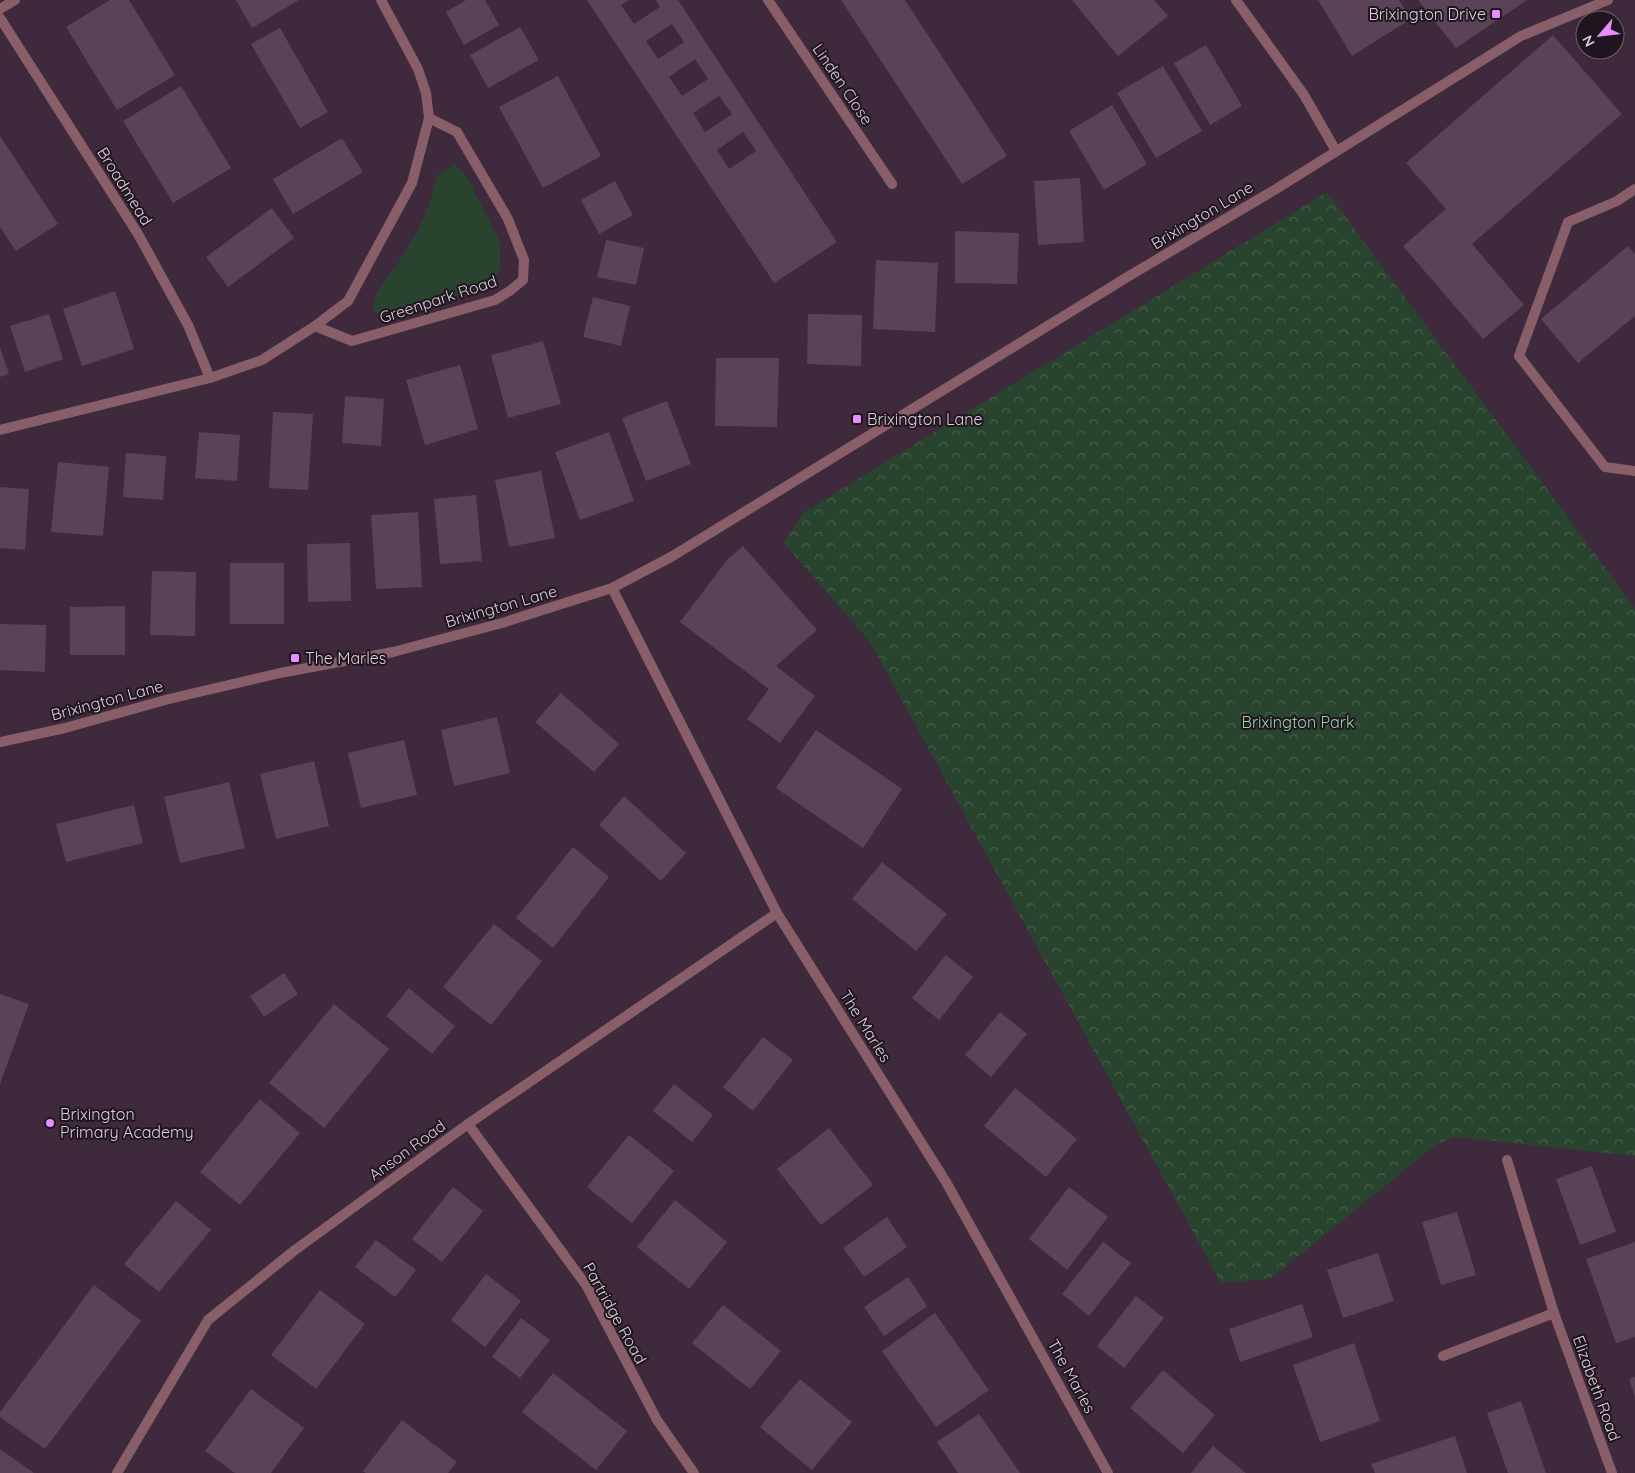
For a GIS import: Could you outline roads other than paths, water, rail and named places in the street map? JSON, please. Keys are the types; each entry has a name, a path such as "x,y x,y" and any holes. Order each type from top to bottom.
{"street":[{"path":"0,9 15,0"},
{"path":"0,430 210,378 262,360 315,326 348,300 412,183 429,118 426,93 418,69 381,0"},
{"name":"Linden Close","path":"768,0 892,184"},
{"path":"1236,0 1304,95 1336,151"},
{"name":"Brixington Lane","path":"0,742 65,728 169,699 280,674 393,652 502,623 612,588 671,557 1521,36 1608,0"},
{"name":"Broadmead","path":"0,18 138,234 188,325 210,378"},
{"name":"Greenpark Road","path":"315,326 352,342 495,300 523,280 524,260 508,219 457,132 429,118"},
{"path":"1635,189 1617,201 1568,222 1519,356 1605,468 1635,471"},
{"name":"The Marles","path":"612,588 777,913 946,1182 1108,1473"},
{"name":"Anson Road","path":"117,1473 208,1320 295,1250 468,1124 777,913"},
{"name":"Partridge Road","path":"468,1124 586,1285 657,1420 694,1473"},
{"name":"Elizabeth Road","path":"1507,1160 1554,1313 1612,1473"},
{"path":"1443,1356 1554,1313"}],"place":[{"name":"Brixington Drive","path":"1496,14"},
{"name":"Brixington Lane","path":"857,419"},
{"name":"The Marles","path":"295,658"},
{"name":"Brixington Primary Academy","path":"50,1123"}],"park label":[{"name":"Brixington Park","path":"1298,722"}]}
